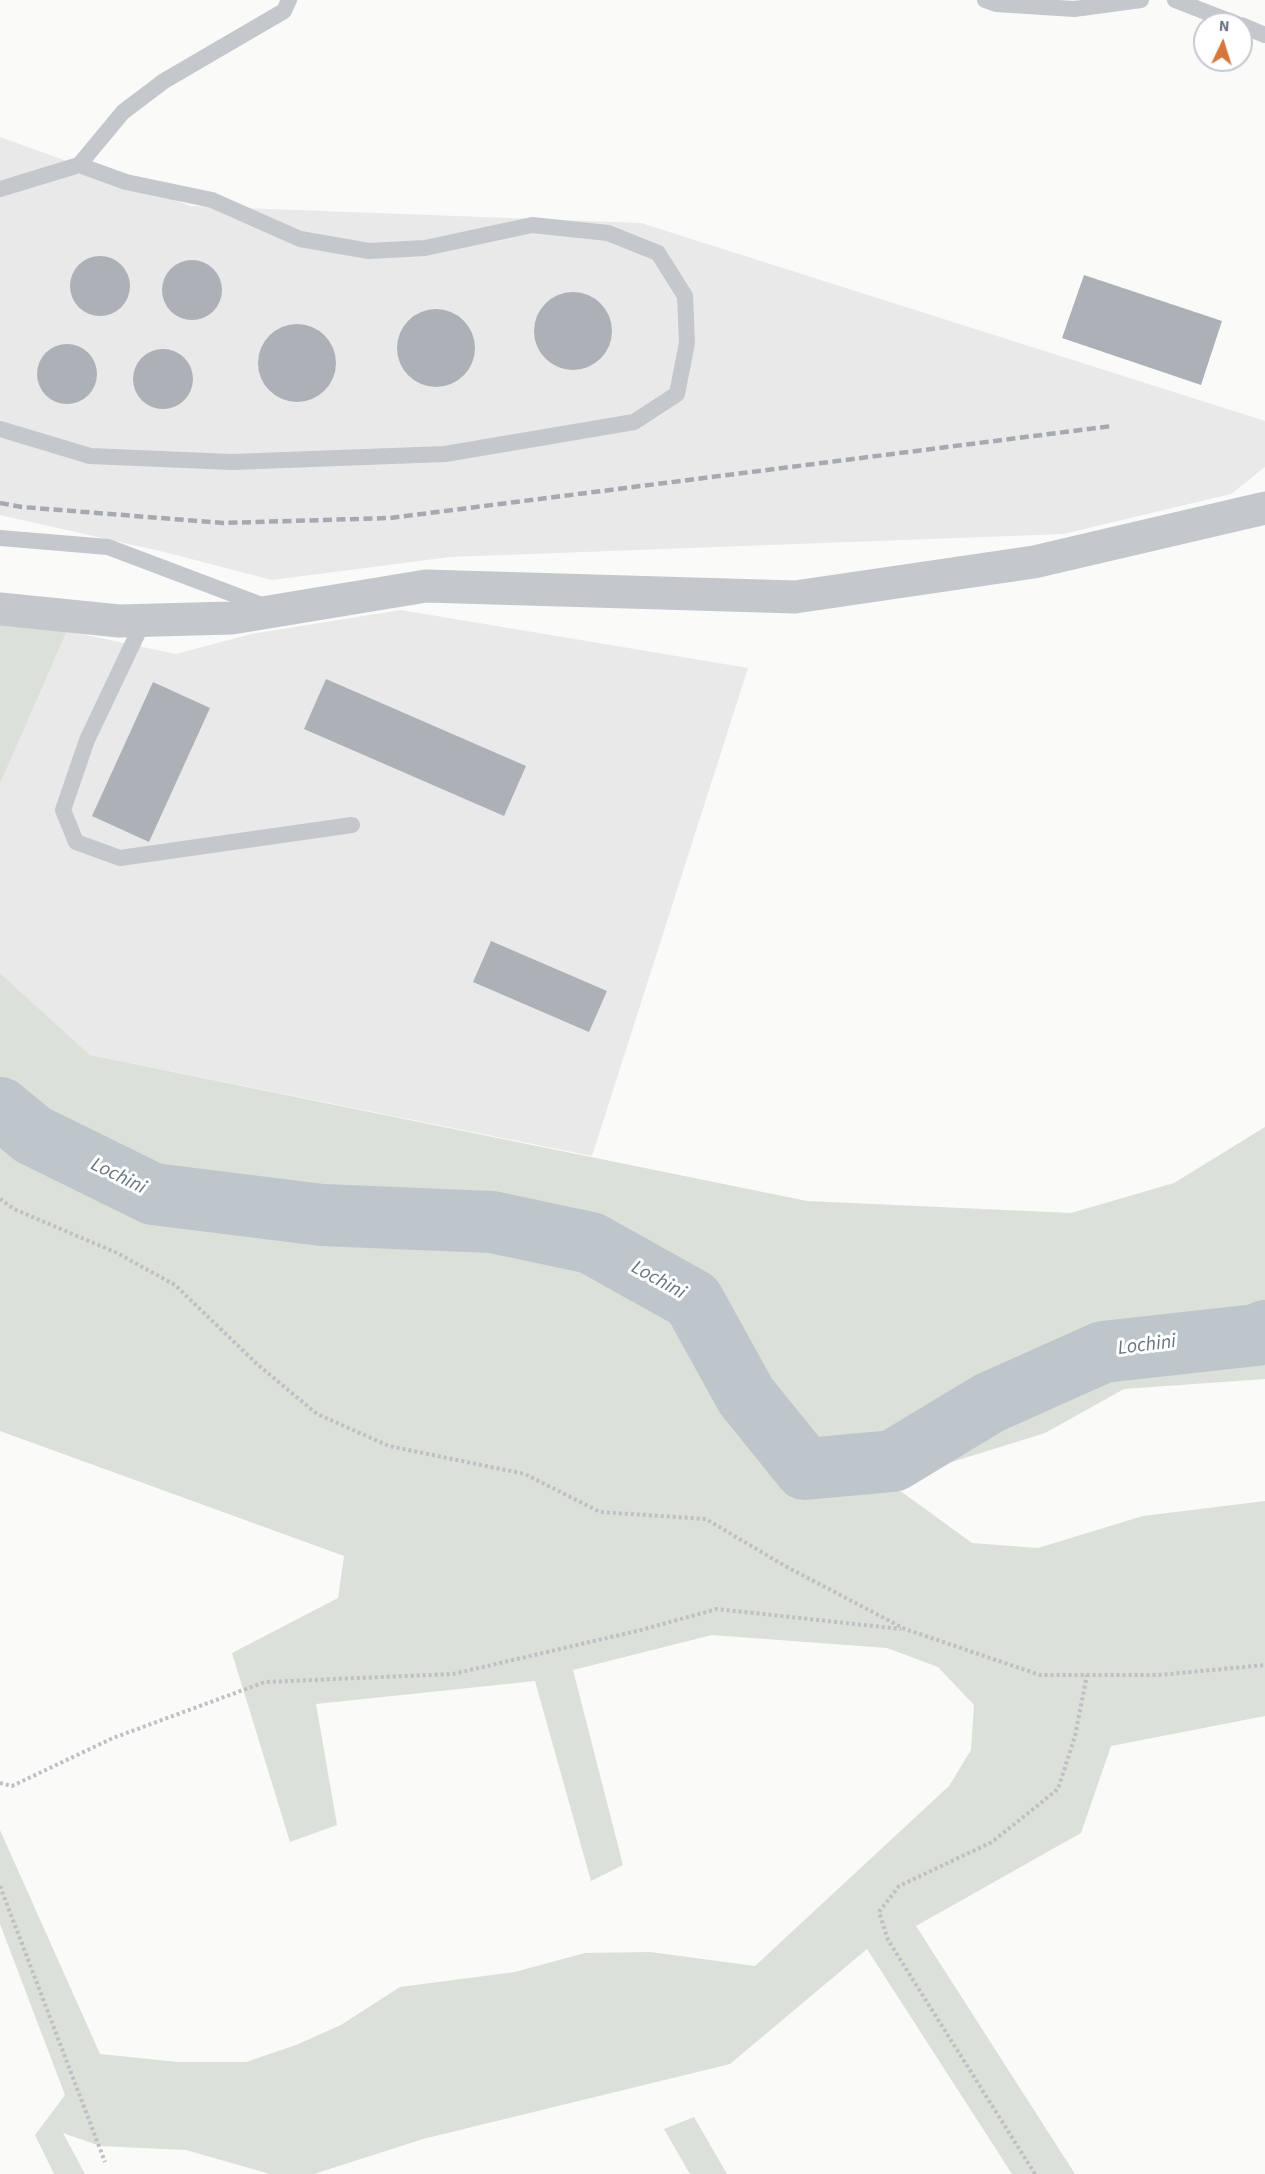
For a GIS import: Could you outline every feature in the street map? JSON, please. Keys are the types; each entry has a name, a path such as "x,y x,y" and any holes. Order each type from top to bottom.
{"street":[{"path":"0,609 119,621 232,618 426,586 795,597 1034,562 1265,508"}],"lane":[{"path":"0,189 79,165 123,112 164,81 284,12 290,0"},
{"path":"986,0 996,4 1074,9 1141,0"},
{"path":"1175,0 1206,12"},
{"path":"0,429 90,456 232,462 445,454 634,422 677,394 687,343 685,296 658,252 608,233 532,225 425,248 369,250 300,239 212,200 126,182 79,165"},
{"path":"0,538 108,547 277,610"},
{"path":"144,620 87,740 63,810 76,842 120,858 352,825"}],"path":[{"path":"0,1199 14,1209 117,1253 175,1285 256,1364 317,1414 389,1446 525,1474 600,1512 706,1519 785,1566 905,1629 1040,1675 1159,1675 1265,1665"},
{"path":"0,1783 12,1786 113,1737 265,1682 453,1674 641,1630 717,1609 905,1629"},
{"path":"1035,2174 888,1940 879,1912 899,1886 992,1842 1058,1789 1075,1736 1087,1675"},
{"path":"0,1886 105,2162"}],"shaded area":[{"path":"0,137 191,206 641,223 1265,421 1265,467 1231,494 1063,534 450,557 272,580 164,552 0,515"},
{"path":"0,605 67,631 0,784"},
{"path":"401,610 748,668 592,1156 90,1055 0,973 0,784 67,631 176,654 251,634"},
{"path":"0,973 90,1055 807,1201 1071,1213 1174,1183 1265,1127 1265,1379 1124,1389 1045,1433 888,1482 972,1543 1038,1548 1143,1516 1265,1501 1265,1716 1111,1746 1081,1833 916,1926 1075,2174 1012,2174 867,1949 730,2064 423,2139 314,2174 270,2174 186,2150 100,2146 63,2133 85,2174 54,2174 35,2135 65,2095 0,1924 0,1830 100,2054 178,2062 246,2062 296,2045 341,2025 400,1987 515,1972 585,1953 650,1952 755,1966 949,1786 971,1750 974,1705 938,1667 887,1648 712,1635 573,1670 623,1865 591,1881 535,1681 316,1704 337,1825 290,1842 232,1653 338,1598 344,1556 0,1431"},
{"path":"694,2117 727,2174 690,2174 664,2129"}],"building":[{"path":"100,256 121,265 130,286 121,307 100,316 79,307 70,286 79,265"},
{"path":"192,260 213,269 222,290 213,311 192,320 171,311 162,290 171,269"},
{"path":"1084,275 1222,321 1201,385 1062,338"},
{"path":"573,292 588,295 600,304 609,316 612,331 609,346 600,358 588,367 573,370 558,367 546,358 537,346 534,331 537,316 546,304 558,295"},
{"path":"436,309 451,312 463,321 472,333 475,348 472,363 463,375 451,384 436,387 421,384 409,375 400,363 397,348 400,333 409,321 421,312"},
{"path":"297,324 312,327 324,336 333,348 336,363 333,378 324,390 312,399 297,402 282,399 270,390 261,378 258,363 261,348 270,336 282,327"},
{"path":"67,344 88,353 97,374 88,395 67,404 46,395 37,374 46,353"},
{"path":"163,349 184,358 193,379 184,400 163,409 142,400 133,379 142,358"},
{"path":"326,679 526,766 504,816 304,729"},
{"path":"153,682 210,708 149,842 92,816"},
{"path":"491,941 607,991 589,1032 473,982"}],"waterway":[{"name":"Lochini","path":"0,1108 33,1135 153,1194 322,1215 492,1222 591,1243 693,1300 746,1396 805,1469 893,1461 989,1403 1103,1352 1256,1335 1265,1331"}],"railway":[{"path":"0,503 22,507 223,523 390,518 1112,426"}]}
